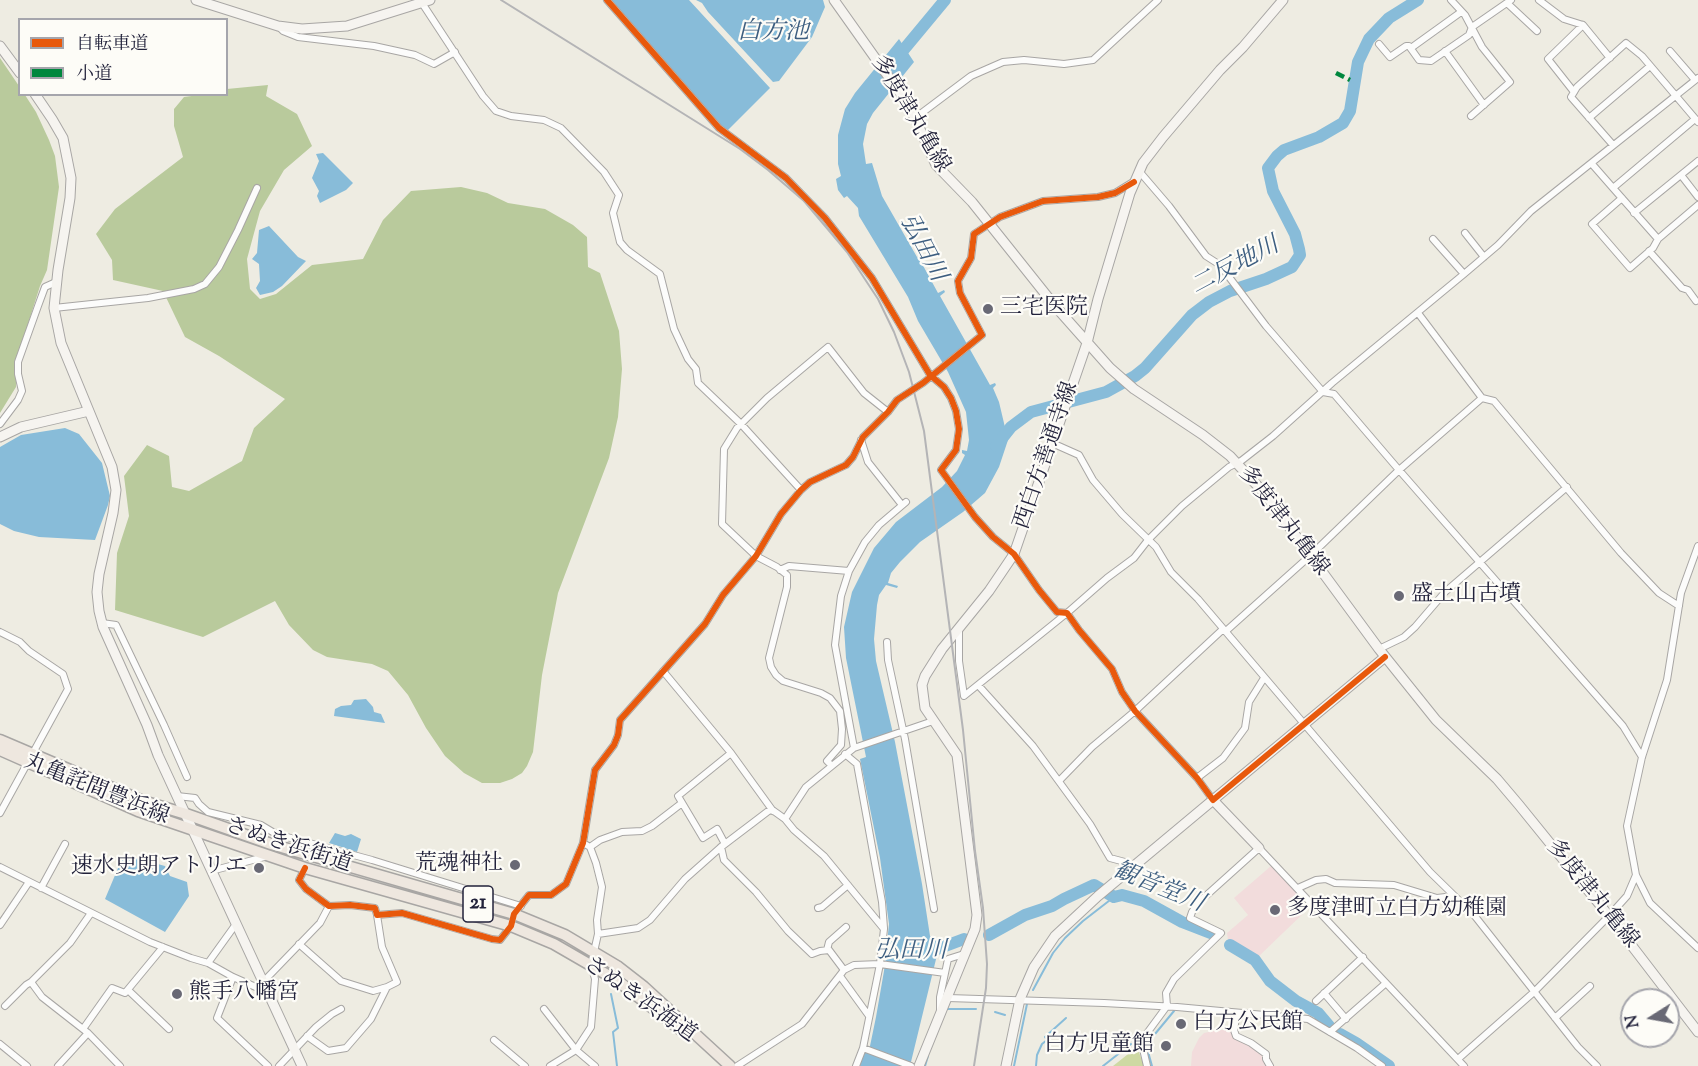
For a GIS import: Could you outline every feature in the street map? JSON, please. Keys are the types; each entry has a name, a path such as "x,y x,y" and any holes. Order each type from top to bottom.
{"main road":[{"path":"196,0 278,26 302,29 347,26 426,1"},
{"name":"多度津丸亀線","path":"834,0 900,93 915,118 936,165 972,202 1110,369 1134,389 1203,435 1236,463 1265,494 1382,653 1436,720 1497,779 1609,916 1698,1032"},
{"name":"西白方善通寺線","path":"919,1066 975,929 977,915 957,755 925,708 922,685 931,665 989,591 1014,554 1087,343 1098,299 1139,171 1162,137 1283,0"},
{"path":"0,46 18,70"},
{"path":"36,96 63,138 71,178 54,308 61,343 112,467 116,490 97,592 102,622 177,796 302,1066"},
{"path":"0,436 21,426 89,411"},
{"path":"1006,1066 1020,999 1034,967 1055,936 1098,896 1213,800 1382,653"},
{"name":"丸亀詫間豊浜線","path":"0,740 29,758 138,811 193,830"},
{"name":"丸亀詫間豊浜線","path":"0,750 29,758 143,801 186,814"},
{"path":"1213,800 1259,848"},
{"name":"さぬき浜街道","path":"186,814 271,844 518,910 617,966 644,987 730,1066"},
{"name":"さぬき浜街道","path":"193,830 305,868 511,926"},
{"name":"さぬき浜海道","path":"511,926 554,944 618,981 730,1066"}],"street":[{"path":"607,0 719,128 786,178 825,218 872,278 930,375 944,387 951,398 959,429 956,450 941,470 975,517 993,537 1014,554 1057,612 1067,613 1112,669 1122,692 1135,711 1197,778 1213,800"},
{"path":"915,118 971,76 1003,62 1024,60 1064,64 1093,60 1158,0"},
{"path":"1451,0 1472,27 1478,41 1510,82 1471,116"},
{"path":"1539,0 1564,19 1583,25 1610,58"},
{"path":"426,1 455,52 483,96 496,111 511,116 544,120 561,128 604,172 619,195 613,213 620,242 660,274 674,329 688,359 696,369 698,383 741,424 801,490"},
{"path":"1379,44 1390,57 1406,46 1411,48 1419,60 1431,61 1469,34 1472,27 1509,1 1537,31"},
{"path":"1411,48 1461,12"},
{"path":"1574,92 1548,59 1583,25"},
{"path":"278,26 283,31 298,37 374,46 415,55 434,63 455,52"},
{"path":"1613,145 1571,97 1626,43 1642,56 1696,121 1613,188"},
{"path":"1445,51 1484,105"},
{"path":"959,629 959,661 964,696 1134,558 1182,506 1228,467 1273,436 1332,383 1485,256 1531,211 1697,79 1670,51"},
{"path":"1589,118 1650,66"},
{"path":"1635,213 1698,161"},
{"path":"1592,164 1658,239"},
{"path":"1139,171 1169,206 1206,256 1220,265 1266,326 1323,392 1334,394 1623,726 1642,757"},
{"path":"1681,175 1698,197"},
{"path":"377,915 402,913 500,940 529,895 551,895 566,884 586,845 595,770 614,745 620,720 705,624 723,595 756,556 781,514 801,490 819,477 838,471 846,465 853,457 861,440 897,400 982,335 960,293 958,281 971,258 974,234 1000,217 1043,201 1115,194 1134,182"},
{"path":"54,308 148,298 194,289 205,284 219,267 257,188"},
{"path":"1622,198 1592,224 1630,268 1649,251 1658,239 1698,205"},
{"path":"1465,233 1485,256"},
{"path":"1433,239 1464,274"},
{"path":"1649,251 1696,301"},
{"path":"0,424 22,391 18,362 45,287 56,282"},
{"path":"1418,313 1482,398 1494,400 1628,561 1659,593 1679,606"},
{"path":"831,765 827,761 841,745 840,711 830,699 821,693 783,681 771,667 769,658 787,587 787,575 756,556 722,524 724,449 741,424 767,398 828,347 864,393 888,412"},
{"path":"1059,781 1092,747 1135,711 1221,631 1226,631 1311,555 1399,470 1482,398"},
{"path":"854,748 835,645 841,596 849,571 865,542 879,525 904,503 868,462 861,440"},
{"path":"1052,443 1079,455 1093,480 1122,514 1156,547 1171,572 1226,631 1431,872 1474,915 1578,1047 1598,1066"},
{"path":"1382,653 1415,627 1445,592 1567,487"},
{"path":"1698,546 1681,593 1667,680 1642,757 1627,826 1636,875 1650,903 1698,948"},
{"path":"780,570 789,566 849,571"},
{"path":"102,622 116,625 187,777"},
{"path":"0,813 68,689 63,674 35,656 20,642 2,636"},
{"path":"886,642 900,733 934,909"},
{"path":"663,671 731,753 773,812"},
{"path":"1197,778 1223,758 1245,728 1249,702 1264,678"},
{"path":"978,685 1033,746 1110,858 1125,862 1132,867"},
{"path":"785,819 806,787 854,748 933,721"},
{"path":"731,753 678,796 703,838 717,829 723,846 724,860 756,892 788,931 812,954 827,950"},
{"path":"845,754 857,764 882,902 884,929 865,1049 856,1066"},
{"path":"177,796 195,798 208,812 261,825 276,834 372,860 518,910"},
{"path":"586,845 622,832 642,831 682,803"},
{"path":"598,934 638,928 650,920 685,879 771,809 785,819 824,856 884,929"},
{"path":"41,888 65,844"},
{"path":"550,1066 576,1050 591,1027 595,979 591,965 598,934 597,920 602,887 597,863 586,845"},
{"path":"1147,1066 1143,1049 1139,1044 1167,1006 1166,993 1174,979 1221,933 1190,918 1192,912 1199,902 1259,848 1464,1066"},
{"path":"211,871 270,855"},
{"path":"0,867 163,947 208,963 233,978 268,993"},
{"path":"299,944 341,981 373,991 398,982 382,947 375,908 350,905 329,906 306,889 299,880 305,868"},
{"path":"1458,1059 1534,992 1609,916 1627,896 1636,875"},
{"path":"1298,888 1317,880 1326,879 1335,883 1394,885 1437,898 1454,896"},
{"path":"0,925 29,882"},
{"path":"818,908 848,885"},
{"path":"263,982 320,923 329,906"},
{"path":"5,1006 70,943 91,913"},
{"path":"208,963 236,924"},
{"path":"827,950 829,942 846,927"},
{"path":"58,1066 85,1031 112,988 125,993 163,947"},
{"path":"827,950 869,1016"},
{"path":"940,1013 948,959 964,954"},
{"path":"1316,1000 1363,957"},
{"path":"737,1066 802,1024 842,973 854,965 880,964 945,973"},
{"path":"233,978 218,1018 268,1066"},
{"path":"31,982 42,996 85,1031 120,1066"},
{"path":"1330,1032 1386,983"},
{"path":"1555,1018 1590,986"},
{"path":"307,1035 328,1051 346,1048 371,1019 387,987"},
{"path":"128,990 169,1029"},
{"path":"1324,993 1346,1018"},
{"path":"948,998 1167,1006 1308,1019 1382,1066"},
{"path":"279,1066 307,1035 341,1009"},
{"path":"544,1009 576,1050 595,1066"},
{"path":"1237,1013 1234,1030 1236,1036 1266,1054 1270,1066"},
{"path":"494,1040 525,1066"},
{"path":"0,1044 27,1066"},
{"path":"865,1049 911,1066"}],"shaded area":[{"name":"多度津町立白方幼稚園","path":"1271,866 1311,906 1257,958 1228,940 1227,933 1248,915 1234,898"},
{"path":"1232,1030 1236,1039 1250,1045 1261,1054 1266,1066 1191,1066 1192,1052 1199,1038 1204,1033"}],"green space":[{"path":"0,58 18,85 18,96 26,96 49,140 55,156 59,187 47,270 16,362 16,387 0,413"},
{"path":"268,85 266,96 297,114 312,146 284,170 260,211 247,259 250,289 260,299 276,294 312,265 363,259 383,220 411,191 461,187 487,193 508,203 545,209 573,225 587,237 588,267 600,273 619,331 622,369 618,417 609,458 558,593 542,675 533,752 522,773 512,779 500,783 482,783 464,773 445,756 408,695 388,671 372,664 327,657 313,650 289,625 275,601 203,637 115,610 117,553 129,516 124,476 147,445 169,456 172,487 189,491 242,461 254,428 285,399 185,337 163,291 113,280 112,260 96,234 115,209 183,157 174,126 174,109 184,97 228,96 228,89"},
{"path":"1137,1047 1144,1066 1113,1066"}],"water":[{"path":"608,0 689,0 770,88 728,130 722,128"},
{"name":"白方池","path":"696,0 823,0 825,7 812,37 779,81 773,82 702,3"},
{"name":"弘田川","path":"899,39 914,62 873,113 867,124 863,144 866,164 872,163 882,196 917,257 923,255 924,257 920,260 938,293 944,290 945,292 940,296 990,385 995,383 993,388 999,402 1008,440 999,467 985,493 963,512 920,542 891,573 888,583 898,586 897,588 886,585 879,595 874,639 876,661 895,742 930,936 938,942 938,951 910,1066 860,1066 863,1051 870,1046 876,1017 889,924 880,858 860,759 866,757 846,658 844,627 852,592 874,548 896,522 942,487 957,471 965,455 962,450 967,451 969,440 966,412 948,372 918,321 908,297 859,216 858,208 847,196 844,198 838,190 836,179 841,176 838,164 838,135 845,109 855,93"},
{"path":"323,153 353,183 346,190 320,203 317,196 319,191 312,178 319,161 316,154"},
{"path":"269,226 298,257 306,261 282,286 273,292 260,295 256,288 260,281 259,264 252,259 257,253 259,230"},
{"path":"65,428 79,434 102,463 110,496 95,540 39,537 14,531 0,524 0,447 21,435"},
{"path":"366,699 374,712 381,714 385,723 334,716 335,709 351,705 354,700"},
{"path":"335,833 345,836 351,834 361,839 357,852 329,843"},
{"path":"128,856 165,866 170,876 187,882 189,896 165,932 105,899 121,861"}],"waterway":[{"name":"弘田川","path":"896,59 945,0"},
{"name":"二反地川","path":"996,446 1011,427 1031,412 1106,392 1135,376 1145,368 1192,315 1209,302 1230,291 1266,279 1292,267 1300,255 1299,249 1295,234 1273,191 1268,168 1284,150 1319,137 1343,123 1350,111 1358,62 1369,39 1389,18 1418,0"},
{"name":"観音堂川","path":"989,935 1025,915 1052,906 1094,885 1114,897 1122,895 1144,901 1182,922 1213,934"},
{"path":"1033,990 1053,953 1065,938 1114,897"},
{"name":"観音堂川","path":"924,954 964,939"},
{"name":"観音堂川","path":"1230,945 1255,960 1270,981 1296,1001 1318,1013 1329,1026"},
{"path":"611,994 618,1028 613,1032 617,1066"},
{"path":"1014,1066 1027,1004"},
{"path":"946,1009 976,1009"},
{"path":"1152,1066 1147,1048 1150,1040 1174,1011"},
{"path":"995,1012 1005,1015"},
{"path":"1036,1066 1037,1055 1042,1044 1047,1040 1045,1037 1066,1018"},
{"name":"観音堂川","path":"1340,1034 1389,1066"},
{"path":"1103,1066 1131,1044"},
{"path":"925,1066 928,1056"}],"railway":[{"path":"501,0 740,149 768,170 804,201 847,252 878,299 894,332 909,372 924,431 963,730 983,908 987,964 986,988 974,1066"}],"marked path":[{"path":"1336,73 1350,80"}],"cycle path":[{"path":"607,0 719,128 786,178 825,218 872,278 930,375 944,387 956,411 959,429 956,450 941,470 975,517 993,537 1014,554 1057,612 1067,613 1112,669 1122,692 1135,711 1197,778 1213,800 1385,657"},
{"path":"305,868 299,880 306,889 329,906 350,905 375,908 377,915 402,913 500,940 511,926 514,914 529,895 551,895 566,884 583,843 595,770 614,745 620,720 705,624 723,595 756,556 781,514 810,482 846,465 853,457 863,437 897,400 923,383 982,335 960,293 958,281 971,258 974,234 1000,217 1043,201 1098,197 1115,193 1134,182"}],"place":[{"name":"三宅医院","path":"988,309"},
{"name":"盛土山古墳","path":"1399,596"},
{"name":"荒魂神社","path":"515,865"},
{"name":"速水史朗アトリエ","path":"259,868"},
{"name":"多度津町立白方幼稚園","path":"1275,910"},
{"name":"熊手八幡宮","path":"177,994"},
{"name":"白方公民館","path":"1181,1024"},
{"name":"白方児童館","path":"1166,1046"}]}
